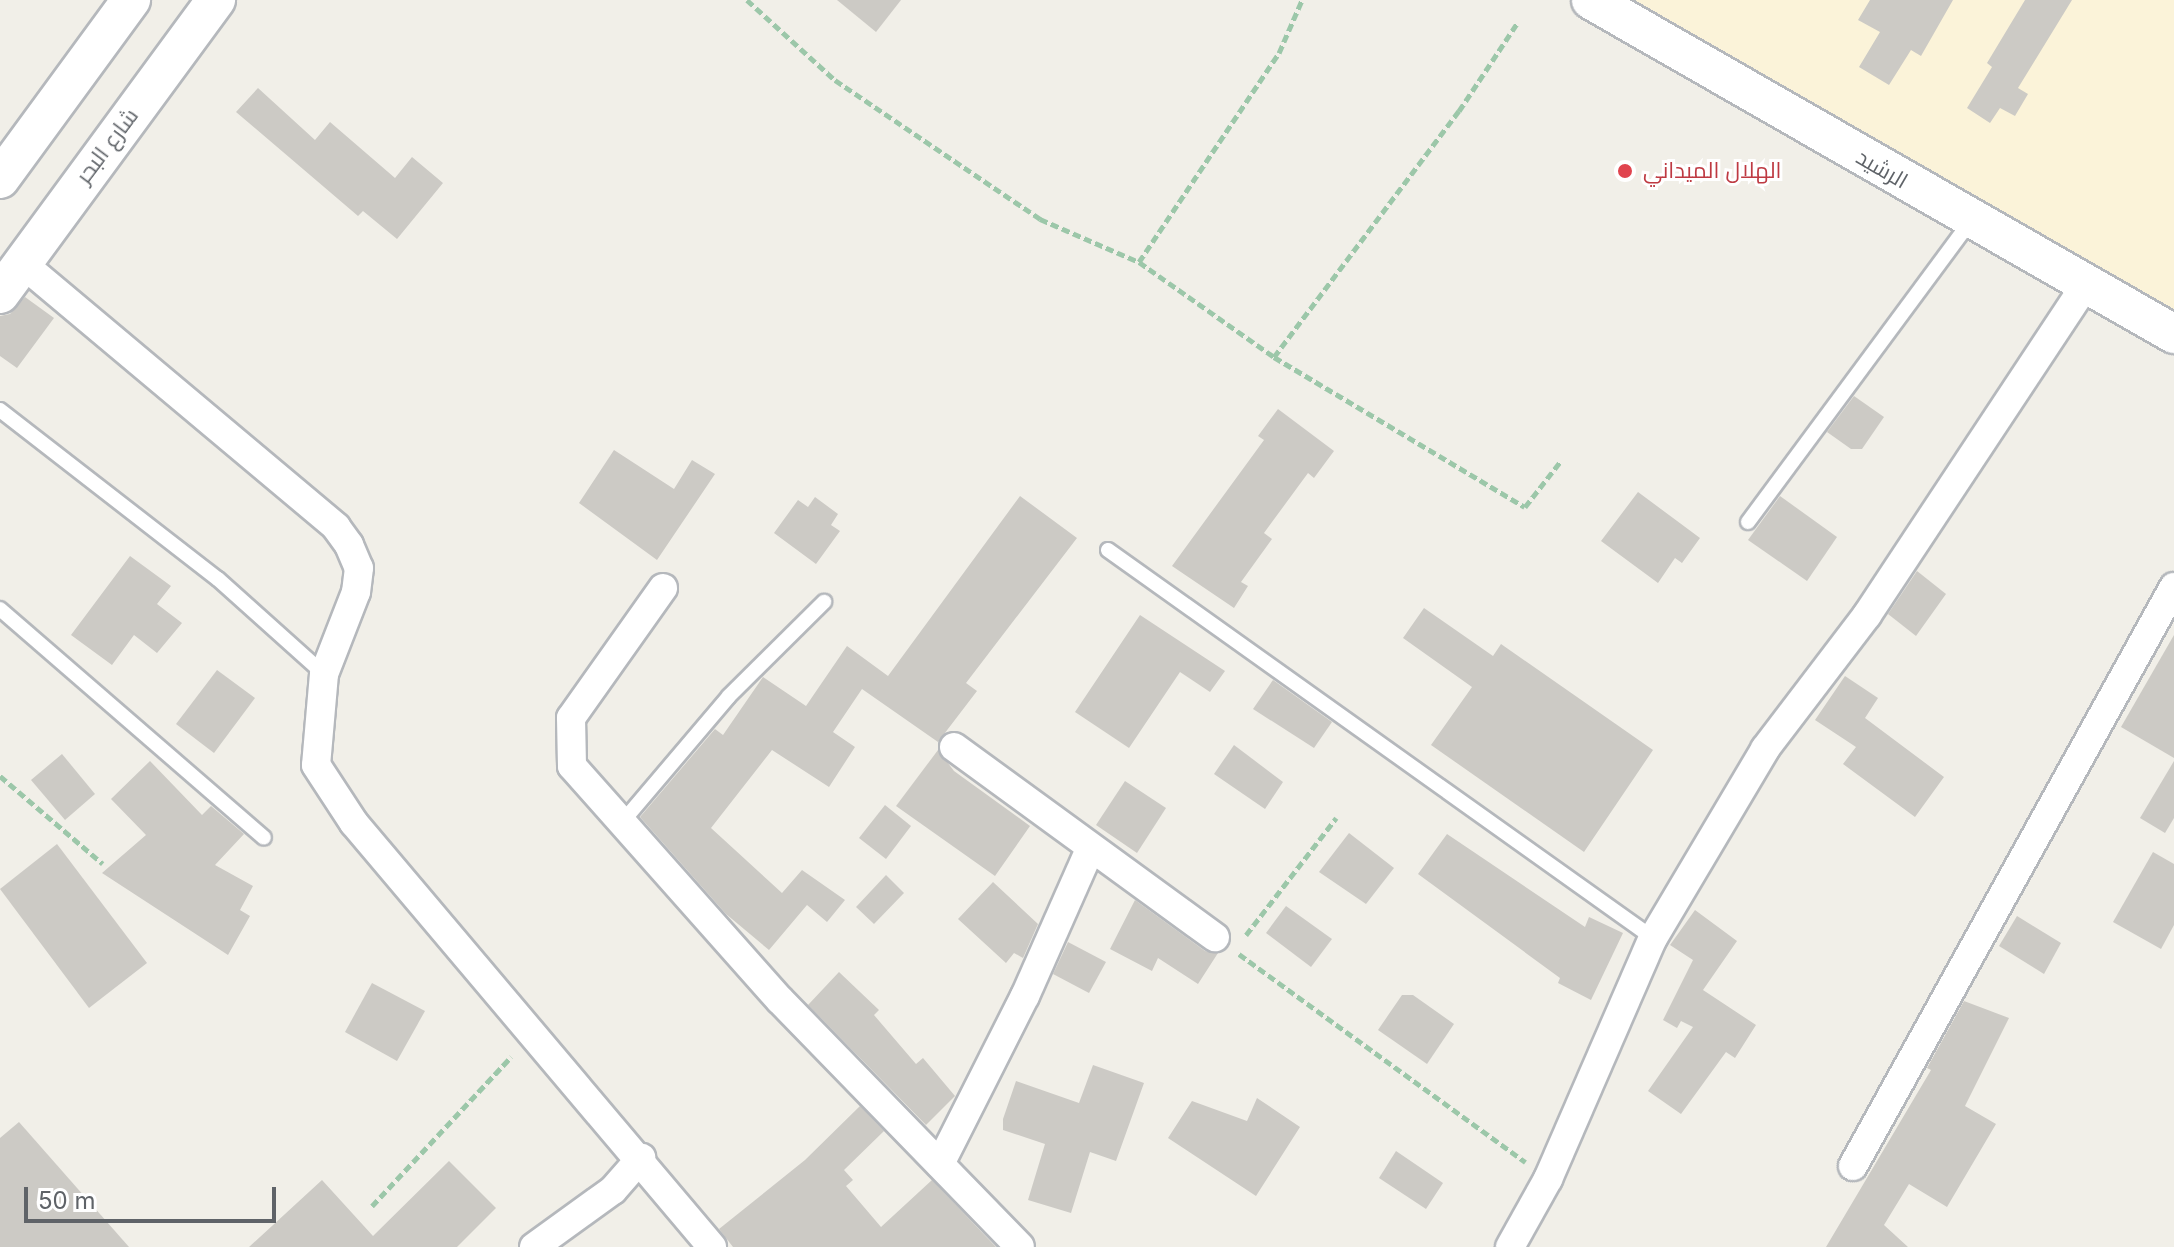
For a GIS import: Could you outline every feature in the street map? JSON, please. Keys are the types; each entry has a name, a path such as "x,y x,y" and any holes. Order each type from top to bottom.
{"main road":[{"path":"0,179 131,0"},
{"name":"شارع البحر","path":"0,294 216,0"},
{"name":"الرشيد","path":"1591,0 1971,221 2174,334"}],"street":[{"path":"23,264 336,527 349,545 359,568 356,592 324,674 316,765 327,786 531,1035 641,1158 712,1247"},
{"path":"1510,1247 1548,1179 1653,938 1765,749 1867,615 2085,286"},
{"path":"1853,1166 2174,587"},
{"path":"663,588 571,718 572,766 624,820 780,1000 1020,1247"},
{"path":"954,747 1090,849 1215,937"},
{"path":"940,1164 1025,996 1090,849"},
{"path":"534,1247 613,1190 641,1158"}],"lane":[{"path":"1748,522 1971,221"},
{"path":"0,410 218,579 324,674"},
{"path":"1108,550 1653,938"},
{"path":"624,820 729,696 824,602"},
{"path":"0,609 264,838"}],"path":[{"path":"747,0 835,80 1040,219 1139,262 1274,357 1525,507 1560,462"},
{"path":"1139,262 1279,53 1302,0"},
{"path":"1274,357 1459,111 1518,22"},
{"path":"0,776 103,864"},
{"path":"1336,818 1234,950 1548,1179"},
{"path":"372,1206 531,1035"}],"sand":[{"path":"1628,0 2174,0 2174,311 1867,135"}],"building":[{"path":"837,0 901,0 876,32"},
{"path":"1870,0 1953,0 1921,56 1911,50 1889,85 1859,67 1880,32 1858,20"},
{"path":"2025,0 2072,0 2018,88 2028,94 2015,116 2000,108 1990,123 1967,108 1992,67 1987,63"},
{"path":"258,88 315,140 330,122 395,178 412,157 443,183 397,239 363,211 358,216 236,112"},
{"path":"25,297 54,318 17,368 0,356 0,316 10,314"},
{"path":"1854,396 1884,417 1862,449 1851,449 1827,432"},
{"path":"1278,409 1334,451 1314,478 1308,473 1264,533 1272,539 1241,582 1248,586 1234,608 1172,566 1264,440 1258,436"},
{"path":"614,450 674,489 692,460 715,474 657,560 579,503"},
{"path":"1638,492 1700,538 1682,563 1675,558 1658,583 1601,541"},
{"path":"1020,496 1077,538 966,683 977,691 938,742 862,689 833,732 855,747 829,787 772,750 711,828 782,893 802,870 845,900 827,922 807,905 769,950 726,914 640,817 715,729 723,735 763,677 806,706 847,646 888,676"},
{"path":"1780,496 1837,537 1807,581 1748,540"},
{"path":"815,497 838,514 831,525 840,531 816,564 774,533 798,500 808,507"},
{"path":"130,556 171,586 157,604 182,623 157,653 134,635 112,665 71,635"},
{"path":"1917,571 1946,594 1916,636 1888,614"},
{"path":"1424,608 1493,656 1501,644 1653,750 1584,852 1431,745 1472,687 1403,638"},
{"path":"1140,615 1225,671 1210,692 1180,672 1129,748 1075,712"},
{"path":"2174,635 2174,758 2121,727"},
{"path":"217,670 255,698 214,753 176,724"},
{"path":"1845,676 1878,698 1865,718 1944,777 1915,817 1843,764 1856,747 1815,720"},
{"path":"1273,680 1332,722 1314,748 1253,709"},
{"path":"1234,745 1283,782 1265,809 1214,774"},
{"path":"938,750 954,771 1030,826 995,876 896,806"},
{"path":"62,754 95,794 65,820 31,780"},
{"path":"150,761 202,815 211,806 244,834 215,865 253,886 240,910 250,916 228,955 102,873 146,835 111,799"},
{"path":"2174,761 2174,818 2165,833 2140,818"},
{"path":"1125,781 1166,808 1137,853 1096,825"},
{"path":"885,805 911,826 886,859 859,838"},
{"path":"1349,833 1394,868 1366,904 1319,872"},
{"path":"1447,834 1585,927 1589,917 1623,933 1591,1000 1558,983 1560,978 1418,874"},
{"path":"57,844 147,963 89,1008 0,889"},
{"path":"2153,852 2174,864 2174,925 2161,949 2113,922"},
{"path":"886,875 904,893 874,924 856,907"},
{"path":"993,882 1038,924 1023,958 1014,953 1006,963 958,919"},
{"path":"1135,900 1205,951 1218,953 1198,984 1158,958 1152,971 1110,949"},
{"path":"1286,906 1332,939 1311,967 1266,933"},
{"path":"1695,910 1737,941 1703,990 1756,1025 1735,1058 1726,1052 1681,1114 1648,1091 1693,1027 1681,1021 1677,1028 1663,1020 1693,960 1670,945"},
{"path":"2017,916 2061,943 2044,974 1999,946"},
{"path":"1068,942 1106,962 1089,993 1053,974"},
{"path":"839,972 879,1010 874,1015 916,1064 923,1058 955,1096 926,1125 808,1005"},
{"path":"372,983 425,1011 397,1061 345,1032"},
{"path":"1402,995 1413,995 1454,1024 1427,1064 1378,1030"},
{"path":"1964,1001 2009,1018 1965,1106 1996,1124 1947,1207 1909,1184 1884,1225 1908,1247 1826,1247 1931,1070 1927,1068"},
{"path":"1093,1065 1144,1083 1116,1161 1090,1152 1071,1213 1028,1200 1045,1144 1003,1130 1003,1119 1016,1081 1079,1103"},
{"path":"1257,1098 1300,1127 1256,1196 1168,1138 1192,1101 1247,1121"},
{"path":"860,1106 884,1131 844,1170 853,1180 846,1186 881,1227 932,1180 996,1247 733,1247 719,1229 805,1160"},
{"path":"19,1122 129,1247 0,1247 0,1138"},
{"path":"1396,1151 1443,1183 1426,1209 1379,1178"},
{"path":"449,1161 496,1208 457,1247 249,1247 322,1180 373,1236"}],"place":[{"name":"الهلال الميداني","path":"1625,171"}]}
